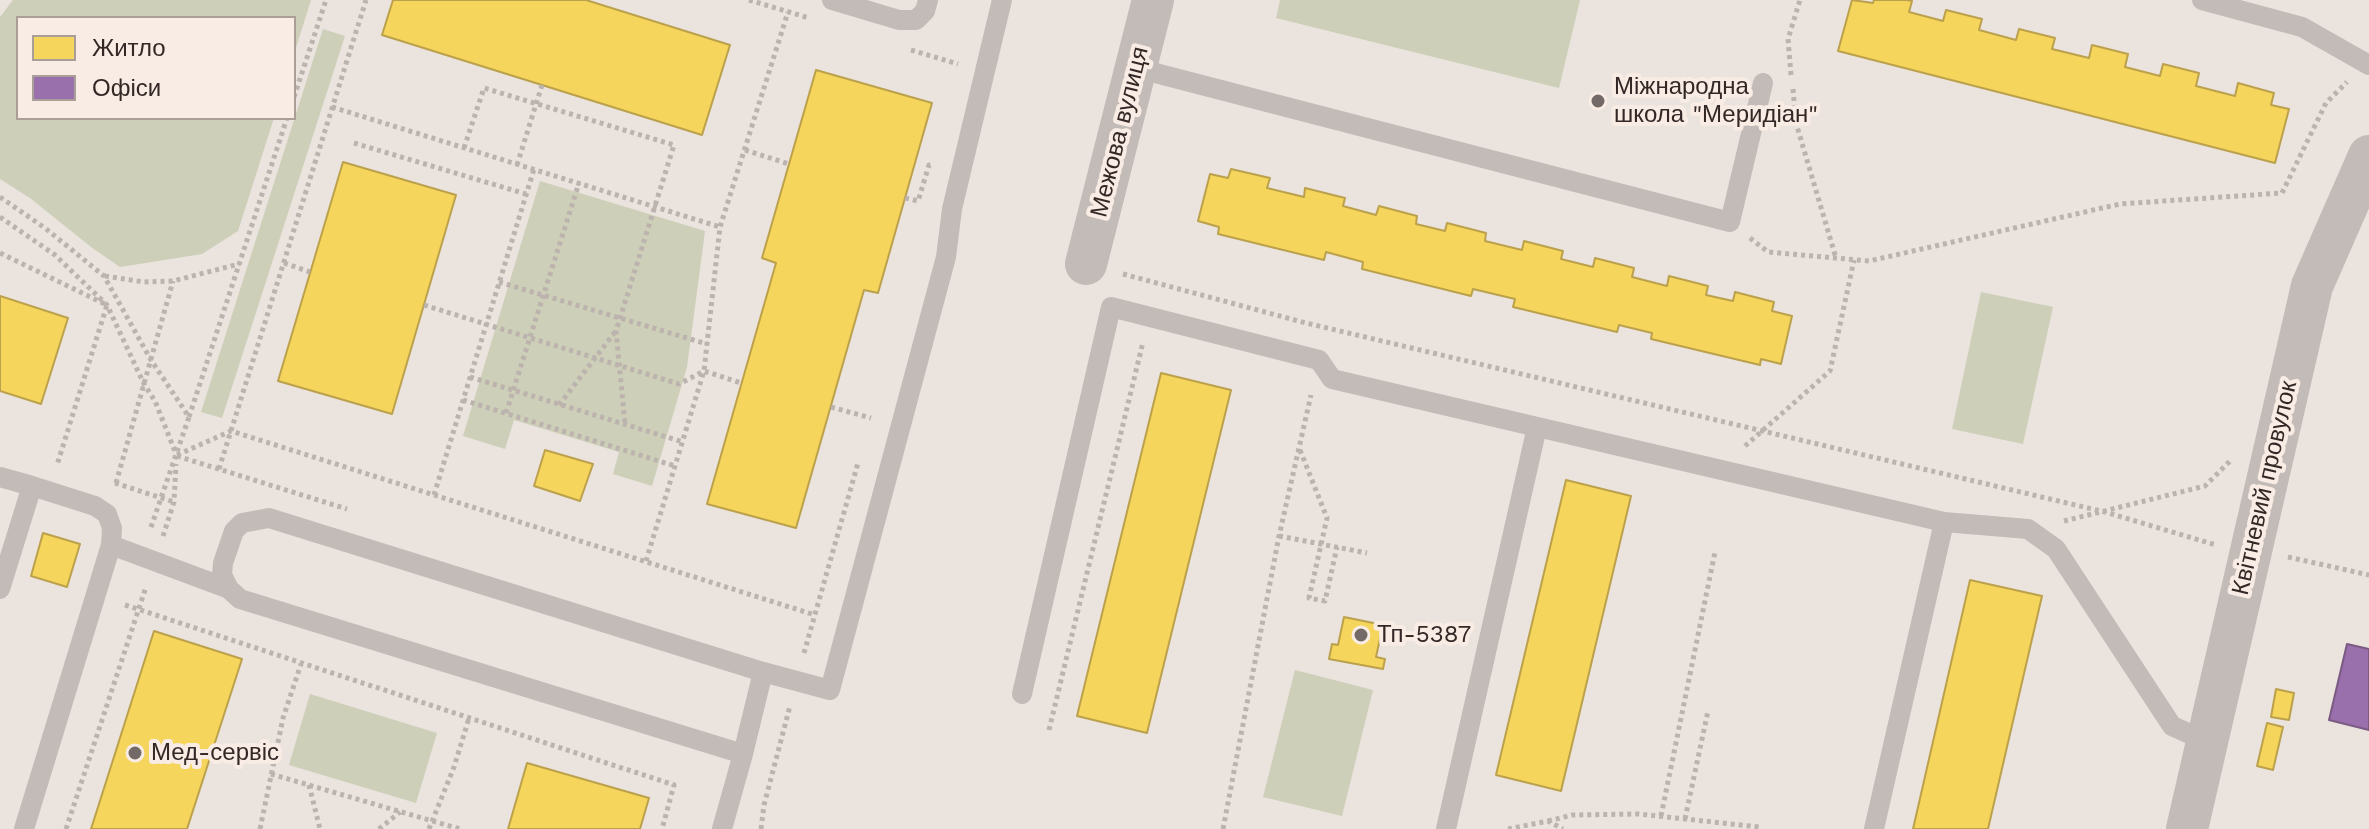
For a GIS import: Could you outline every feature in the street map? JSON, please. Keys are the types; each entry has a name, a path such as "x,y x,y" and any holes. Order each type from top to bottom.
{"street":[{"name":"Межова вулиця","path":"1086,264 1153,0"},
{"name":"Квітневий провулок","path":"2187,829 2312,286 2369,156"}],"lane":[{"path":"832,0 899,20 916,20 925,11 928,0"},
{"path":"743,754 240,599 229,589 222,575 223,563 234,531 242,523 269,518 763,672 830,690 946,257 952,209 1002,0"},
{"path":"2202,0 2302,27 2367,64"},
{"path":"1136,68 1730,222 1763,83"},
{"path":"1022,694 1111,307 1319,360 1332,379 1944,522 2028,529 2056,549 2172,726 2206,741"},
{"path":"1446,829 1537,427"},
{"path":"0,477 95,506 107,514 112,528 111,545 24,829"},
{"path":"0,589 32,486"},
{"path":"1874,829 1944,522"},
{"path":"111,545 229,589"},
{"path":"722,829 763,672"}],"path":[{"path":"296,91 326,0"},
{"path":"219,469 366,0"},
{"path":"1800,0 1788,39 1796,123 1836,258"},
{"path":"646,561 704,371 720,227 788,12"},
{"path":"1730,222 1768,252 1869,261 2120,204 2282,193 2326,103 2367,64"},
{"path":"517,165 542,85"},
{"path":"464,148 484,88 674,145 616,331 625,424"},
{"path":"332,107 720,227"},
{"path":"189,417 286,120"},
{"path":"354,143 526,194"},
{"path":"745,150 789,164"},
{"path":"905,198 918,201 929,165"},
{"path":"434,495 534,169"},
{"path":"506,413 579,183"},
{"path":"0,253 107,305 57,465"},
{"path":"1718,469 1830,371 1854,260"},
{"path":"284,263 310,272"},
{"path":"104,276 144,282 173,281 239,264"},
{"path":"1086,264 1306,323 2105,512 2250,555 2284,556 2369,575"},
{"path":"116,483 173,281"},
{"path":"499,282 707,344"},
{"path":"1049,730 1156,283"},
{"path":"424,305 679,384 704,371 741,383"},
{"path":"1223,829 1279,536 1319,360 1306,323"},
{"path":"559,405 616,331"},
{"path":"470,377 683,442"},
{"path":"463,400 675,466"},
{"path":"831,407 871,418"},
{"path":"177,456 231,431 815,615"},
{"path":"1299,448 1327,518 1309,598 1325,601 1337,547"},
{"path":"2028,529 2205,486 2239,452"},
{"path":"1279,536 1367,553"},
{"path":"1661,816 1715,552"},
{"path":"125,605 674,785 662,829"},
{"path":"260,829 283,718 301,664"},
{"path":"1685,819 1708,711"},
{"path":"429,829 454,767 469,718"},
{"path":"271,774 460,829"},
{"path":"309,785 320,829"},
{"path":"761,829 764,805"},
{"path":"379,829 401,812"},
{"path":"1508,829 1572,815 1639,814 1759,827"},
{"path":"1548,821 1563,829"}],"green space":[{"path":"13,0 311,0 296,48 296,16 16,16 16,120 273,120 238,231 202,254 120,267 30,198 0,179 0,17"},
{"path":"1280,0 1580,0 1559,88 1276,18"},
{"path":"323,29 345,36 222,418 201,412"},
{"path":"540,181 705,231 687,367 652,486 613,474 619,452 514,420 505,449 463,436"},
{"path":"1981,292 2053,307 2023,444 1952,429"},
{"path":"1295,670 1373,690 1342,816 1263,797"},
{"path":"310,694 437,733 416,803 289,765"}],"building: Житло":[{"path":"393,0 586,0 730,45 702,135 382,35"},
{"path":"1852,0 1873,3 1874,0 1912,1 1909,12 1943,21 1946,10 1982,19 1979,30 2016,40 2019,29 2055,38 2052,49 2089,58 2092,45 2128,54 2125,67 2160,76 2163,64 2199,73 2196,86 2235,96 2238,83 2274,93 2271,105 2289,109 2275,163 1838,51"},
{"path":"816,70 932,103 878,293 864,290 796,528 707,504 776,263 762,258"},
{"path":"343,162 456,195 392,414 278,381"},
{"path":"1231,169 1270,178 1267,188 1304,197 1305,188 1345,198 1343,206 1376,215 1379,206 1417,216 1416,224 1445,231 1447,223 1486,233 1485,241 1522,250 1524,241 1563,251 1561,259 1593,267 1595,258 1634,268 1632,277 1667,286 1669,276 1708,286 1706,295 1733,301 1735,292 1774,302 1772,311 1792,316 1781,364 1761,359 1760,365 1651,339 1652,333 1619,325 1617,332 1513,307 1515,299 1473,289 1471,296 1362,269 1363,262 1326,252 1324,260 1218,234 1219,227 1198,221 1210,174 1228,178"},
{"path":"0,296 68,318 41,404 0,391"},
{"path":"1161,373 1231,390 1147,733 1077,716"},
{"path":"545,450 593,464 580,501 534,486"},
{"path":"1566,480 1631,496 1561,791 1496,775"},
{"path":"43,533 80,544 67,587 31,576"},
{"path":"1970,580 2042,596 1988,829 1913,829"},
{"name":"Тп-5387","path":"1344,617 1383,625 1376,657 1385,659 1383,669 1329,659 1332,644 1338,645"},
{"path":"154,631 242,659 187,829 91,829"},
{"path":"2276,689 2294,693 2289,720 2271,717"},
{"path":"2267,723 2283,727 2273,770 2257,766"},
{"path":"527,763 649,798 640,829 508,829"}],"building: Офіси":[{"path":"2347,644 2369,649 2369,730 2329,720"}],"place":[{"name":"Міжнародна школа \"Меридіан\"","path":"1598,101"},
{"name":"Тп-5387","path":"1361,635"},
{"name":"Мед-сервіс","path":"135,753"}]}
